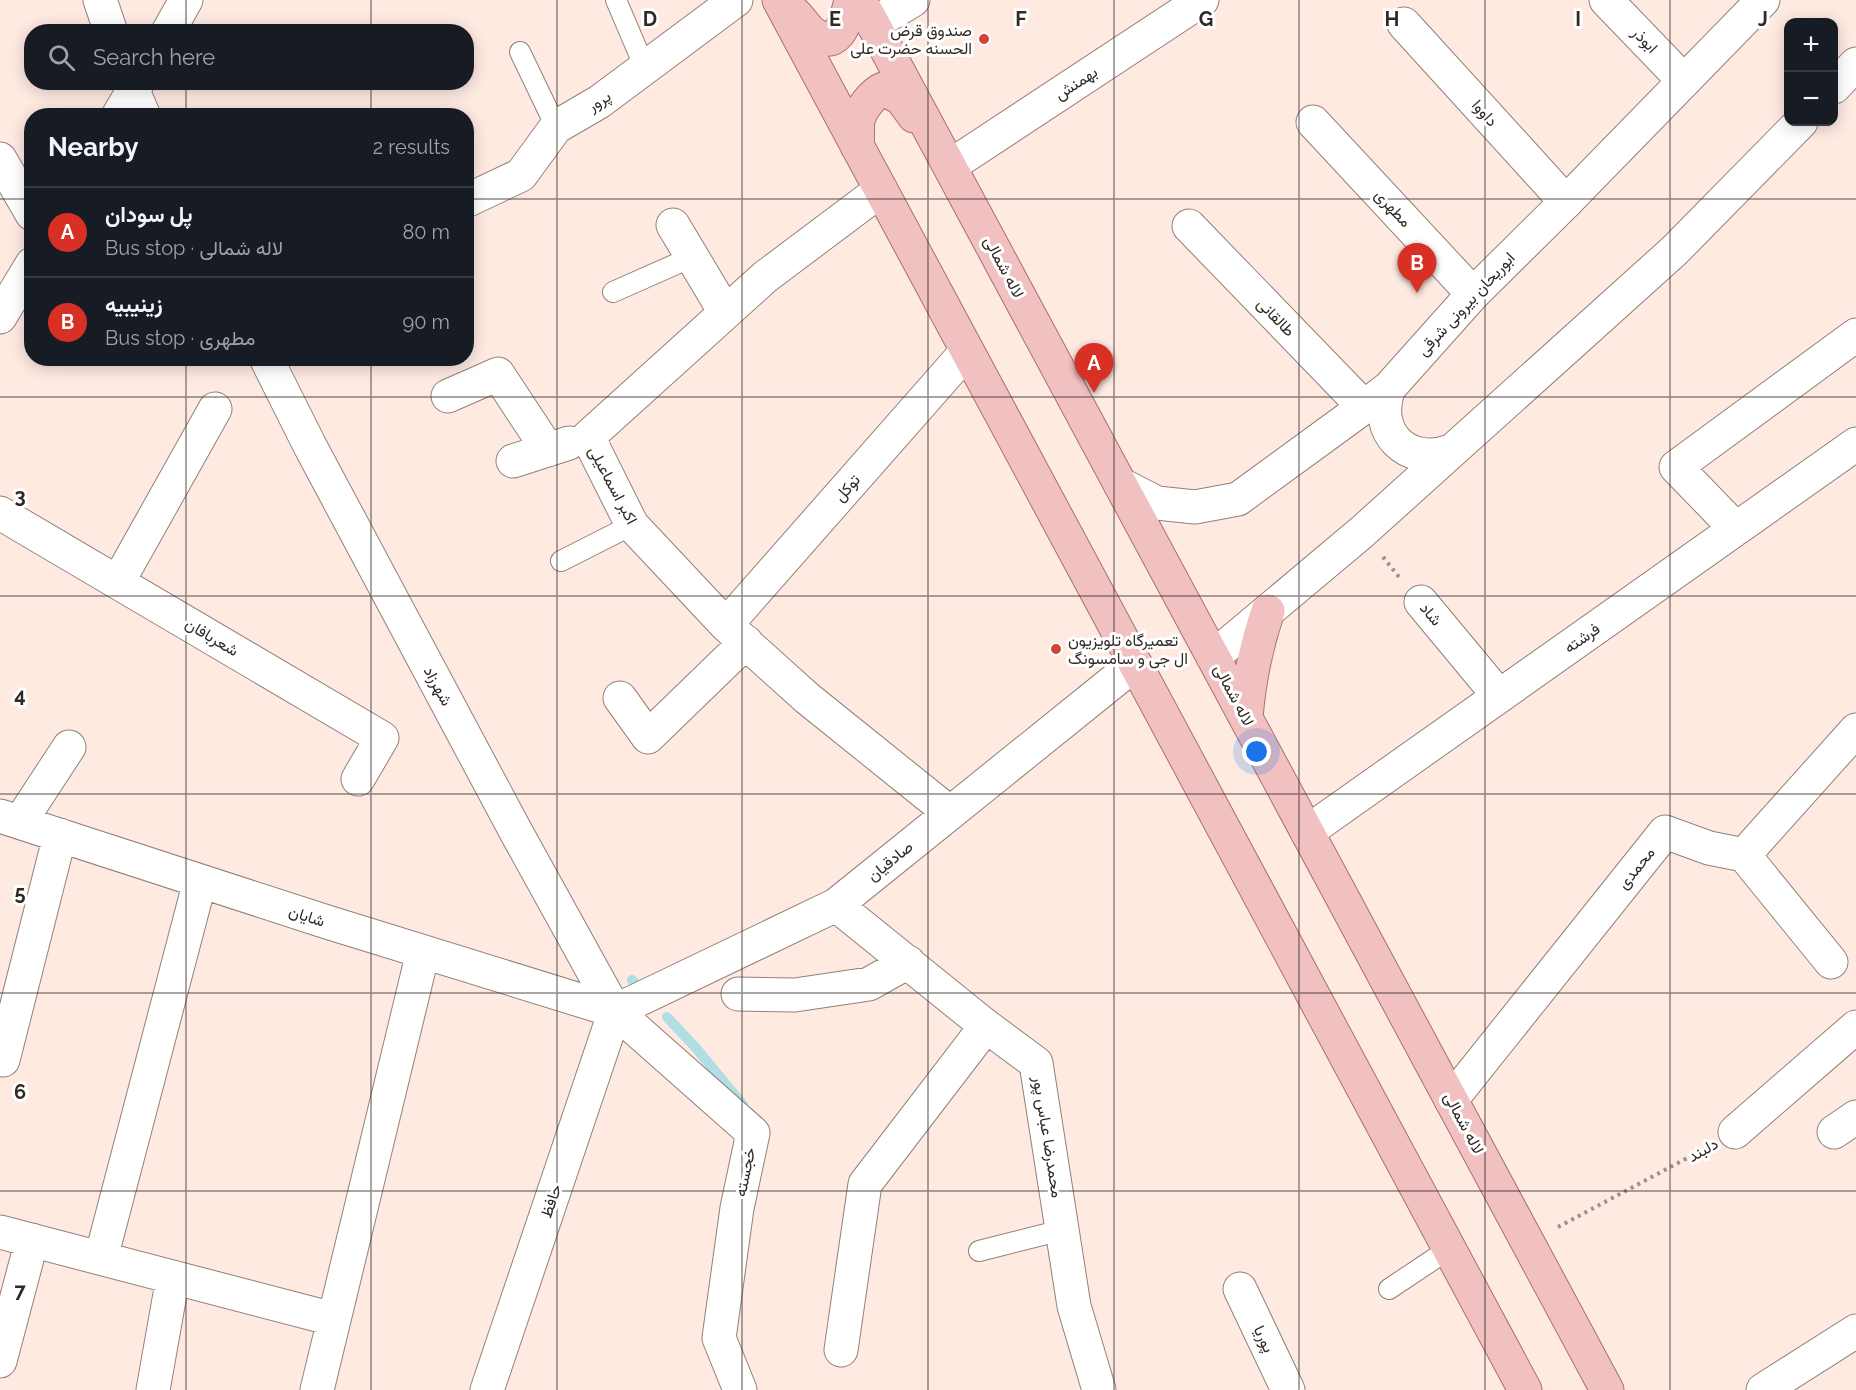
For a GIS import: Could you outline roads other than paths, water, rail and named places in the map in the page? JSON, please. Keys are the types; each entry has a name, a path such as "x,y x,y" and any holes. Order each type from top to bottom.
{"main road":[{"path":"780,0 808,30 819,38 830,40 838,35 845,23 851,0"},
{"path":"780,0 1449,1249 1521,1389"},
{"name":"لاله شمالی","path":"866,12 1607,1390"},
{"path":"857,146 858,119 867,104 877,92 883,89 901,98 926,137 945,158"},
{"path":"1246,718 1251,672 1268,611"}],"street":[{"path":"100,0 108,24"},
{"path":"172,24 186,0"},
{"name":"پرور","path":"474,197 521,175 556,127 599,102 736,0"},
{"path":"866,12 913,0"},
{"name":"بهمنش","path":"945,158 1202,0"},
{"name":"ابوذر","path":"1606,0 1684,81"},
{"name":"ابوریحان بیرونی شرقی","path":"1120,484 1157,503 1195,507 1238,499 1376,397 1473,294 1763,0"},
{"name":"داووا","path":"1404,24 1566,202"},
{"path":"1838,82 1856,64"},
{"name":"مطهری","path":"1313,122 1473,294"},
{"path":"1213,657 1362,532 1674,251 1797,126"},
{"path":"0,159 24,200"},
{"name":"اکبر اسماعیلی","path":"881,190 765,277 588,437 632,525 736,633 807,698 950,813"},
{"path":"673,225 725,312"},
{"name":"طالقانی","path":"1189,226 1376,397"},
{"path":"0,317 24,277"},
{"path":"1736,529 1676,467 1856,335"},
{"name":"توکل","path":"620,698 648,737 967,351"},
{"name":"شهرزاد","path":"270,366 321,467 515,830 615,1011"},
{"path":"448,396 498,374 548,450"},
{"path":"1376,397 1384,400 1387,426 1402,446 1413,453 1439,455 1451,451"},
{"path":"118,582 215,409"},
{"path":"513,461 588,437"},
{"name":"فرشته","path":"1307,832 1856,444"},
{"name":"شعربافان","path":"0,513 382,738 358,779"},
{"name":"شاد","path":"1421,603 1499,696"},
{"name":"صادقیان","path":"615,1011 836,905 1135,664"},
{"path":"1832,962 1744,855 1856,730"},
{"path":"10,819 69,747"},
{"name":"شایان","path":"10,819 423,952 615,1011"},
{"name":"محمدی","path":"1451,1100 1665,832 1709,848 1744,855"},
{"path":"3,1060 60,835"},
{"path":"101,1258 200,881"},
{"name":"محمدرضا عباس پور","path":"836,905 986,1026 1036,1063 1074,1306 1099,1390"},
{"path":"316,1390 423,952"},
{"path":"738,994 795,995 869,984 908,962"},
{"name":"حافظ","path":"487,1390 615,1011"},
{"name":"خجسته","path":"615,1011 753,1133 737,1208 719,1338 740,1390"},
{"path":"841,1350 865,1184 986,1026"},
{"name":"دلبند","path":"1735,1132 1856,1027"},
{"path":"0,1232 333,1319"},
{"path":"0,1362 32,1240"},
{"path":"153,1390 173,1277"},
{"name":"پوریا","path":"1240,1289 1288,1390"},
{"path":"1763,1390 1856,1331"}],"lane":[{"path":"616,0 645,68"},
{"path":"520,52 556,127"},
{"path":"613,292 692,257"},
{"path":"561,561 632,525"},
{"path":"979,1251 1062,1230"},
{"path":"1389,1289 1449,1249"}],"waterway":[{"path":"667,1017 743,1105"}],"place":[{"name":"صندوق قرض الحسنه حضرت علی","path":"984,39"},
{"name":"زینیبیه","path":"1417,293"},
{"name":"پل سودان","path":"1094,393"},
{"name":"تعمیرگاه تلویزیون ال جی و سامسونگ","path":"1056,649"}]}
